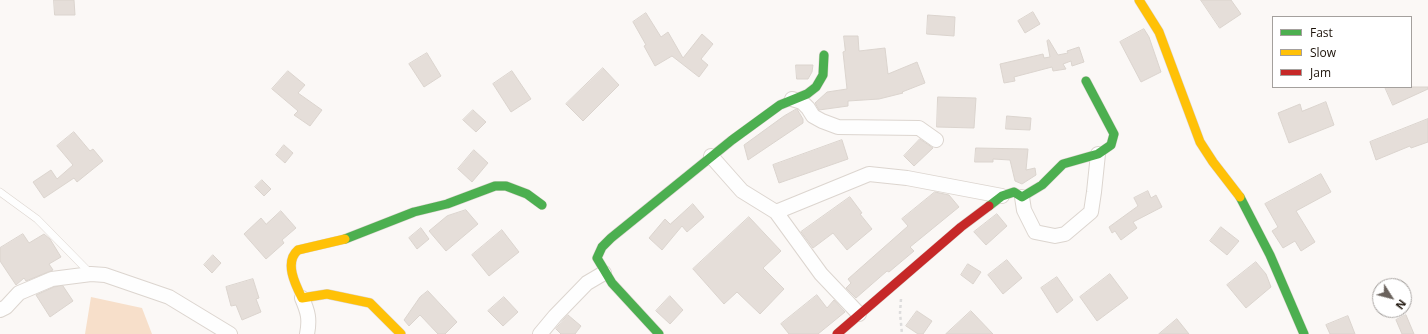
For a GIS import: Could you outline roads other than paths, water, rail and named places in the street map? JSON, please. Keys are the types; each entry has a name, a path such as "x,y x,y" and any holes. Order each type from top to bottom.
{"street":[{"path":"1139,0 1159,32 1200,142 1243,202 1270,256 1304,334"},
{"path":"659,334 604,273 597,258 599,252 604,244 711,156 775,108 812,91 821,81 825,67 824,55"},
{"path":"1022,197 1042,185 1063,164 1098,154 1111,145 1114,134 1086,81"},
{"path":"792,99 802,102 813,116 838,127 919,128 936,140"},
{"path":"837,334 961,226 1002,196 1014,192 1022,197 1024,210 1035,232 1055,236 1065,234 1091,212 1098,154"},
{"path":"711,156 742,191 776,212 821,274 860,314"},
{"path":"776,212 869,174 907,178 1002,196"},
{"path":"307,334 310,322 307,309 294,277 291,260 293,254 298,250 352,237 414,212 447,204 494,186 506,186 520,191 527,194 542,205"},
{"path":"540,334 555,316 588,283 604,273"},
{"path":"3,308 19,292 52,279 91,274 105,275 169,297 230,334"},
{"path":"0,293 3,308"},
{"path":"302,298 327,294 370,303 401,334"}],"lane":[{"path":"0,192 37,219 91,274"}]}
